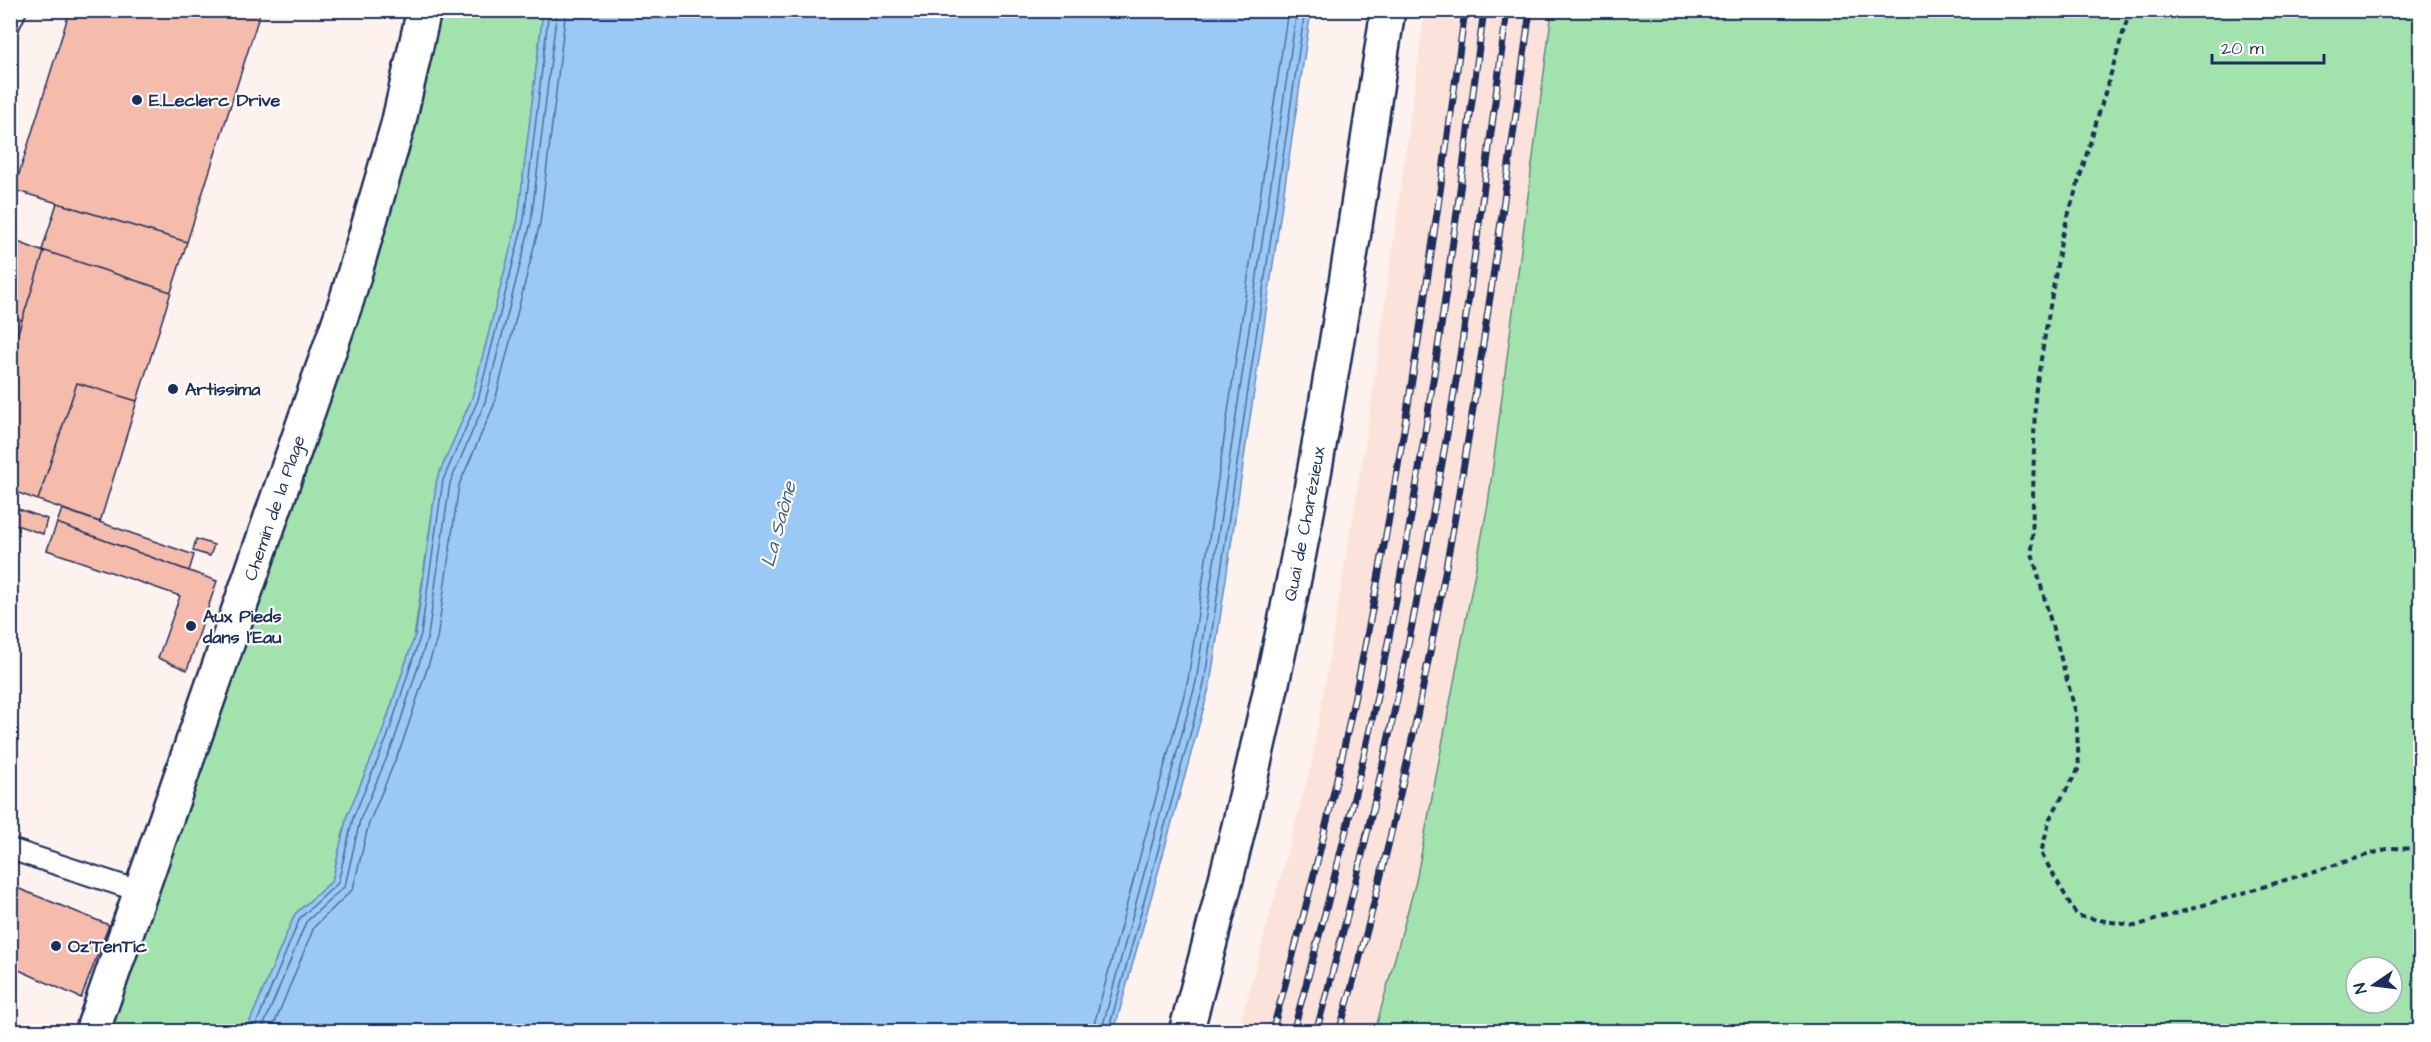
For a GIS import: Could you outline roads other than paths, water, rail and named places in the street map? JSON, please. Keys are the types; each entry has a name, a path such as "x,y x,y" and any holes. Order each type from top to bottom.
{"street":[{"name":"Chemin de la Plage","path":"92,1032 347,299 398,124 424,10"},
{"name":"Quai de Charézieux","path":"1186,1032 1260,735 1306,512 1388,10"}],"lane":[{"path":"10,23 16,10"},
{"path":"10,849 142,892"}],"water":[{"name":"La Saône","path":"543,11 1311,11 1210,685 1114,1031 246,1031 295,914 332,881 347,816 381,736 416,632 437,479 472,398 518,219"}],"railway":[{"path":"1272,1032 1330,810 1375,593 1418,344 1465,10"},
{"path":"1293,1032 1371,726 1396,599 1438,347 1484,10"},
{"path":"1316,1032 1355,885 1389,738 1419,589 1463,333 1507,10"},
{"path":"1339,1032 1373,907 1403,780 1454,525 1494,268 1530,10"}],"place":[{"name":"E.Leclerc Drive","path":"137,100"},
{"name":"Artissima","path":"173,389"},
{"name":"Aux Pieds dans l'Eau","path":"191,626"},
{"name":"Oz'TenTic","path":"56,946"}]}
